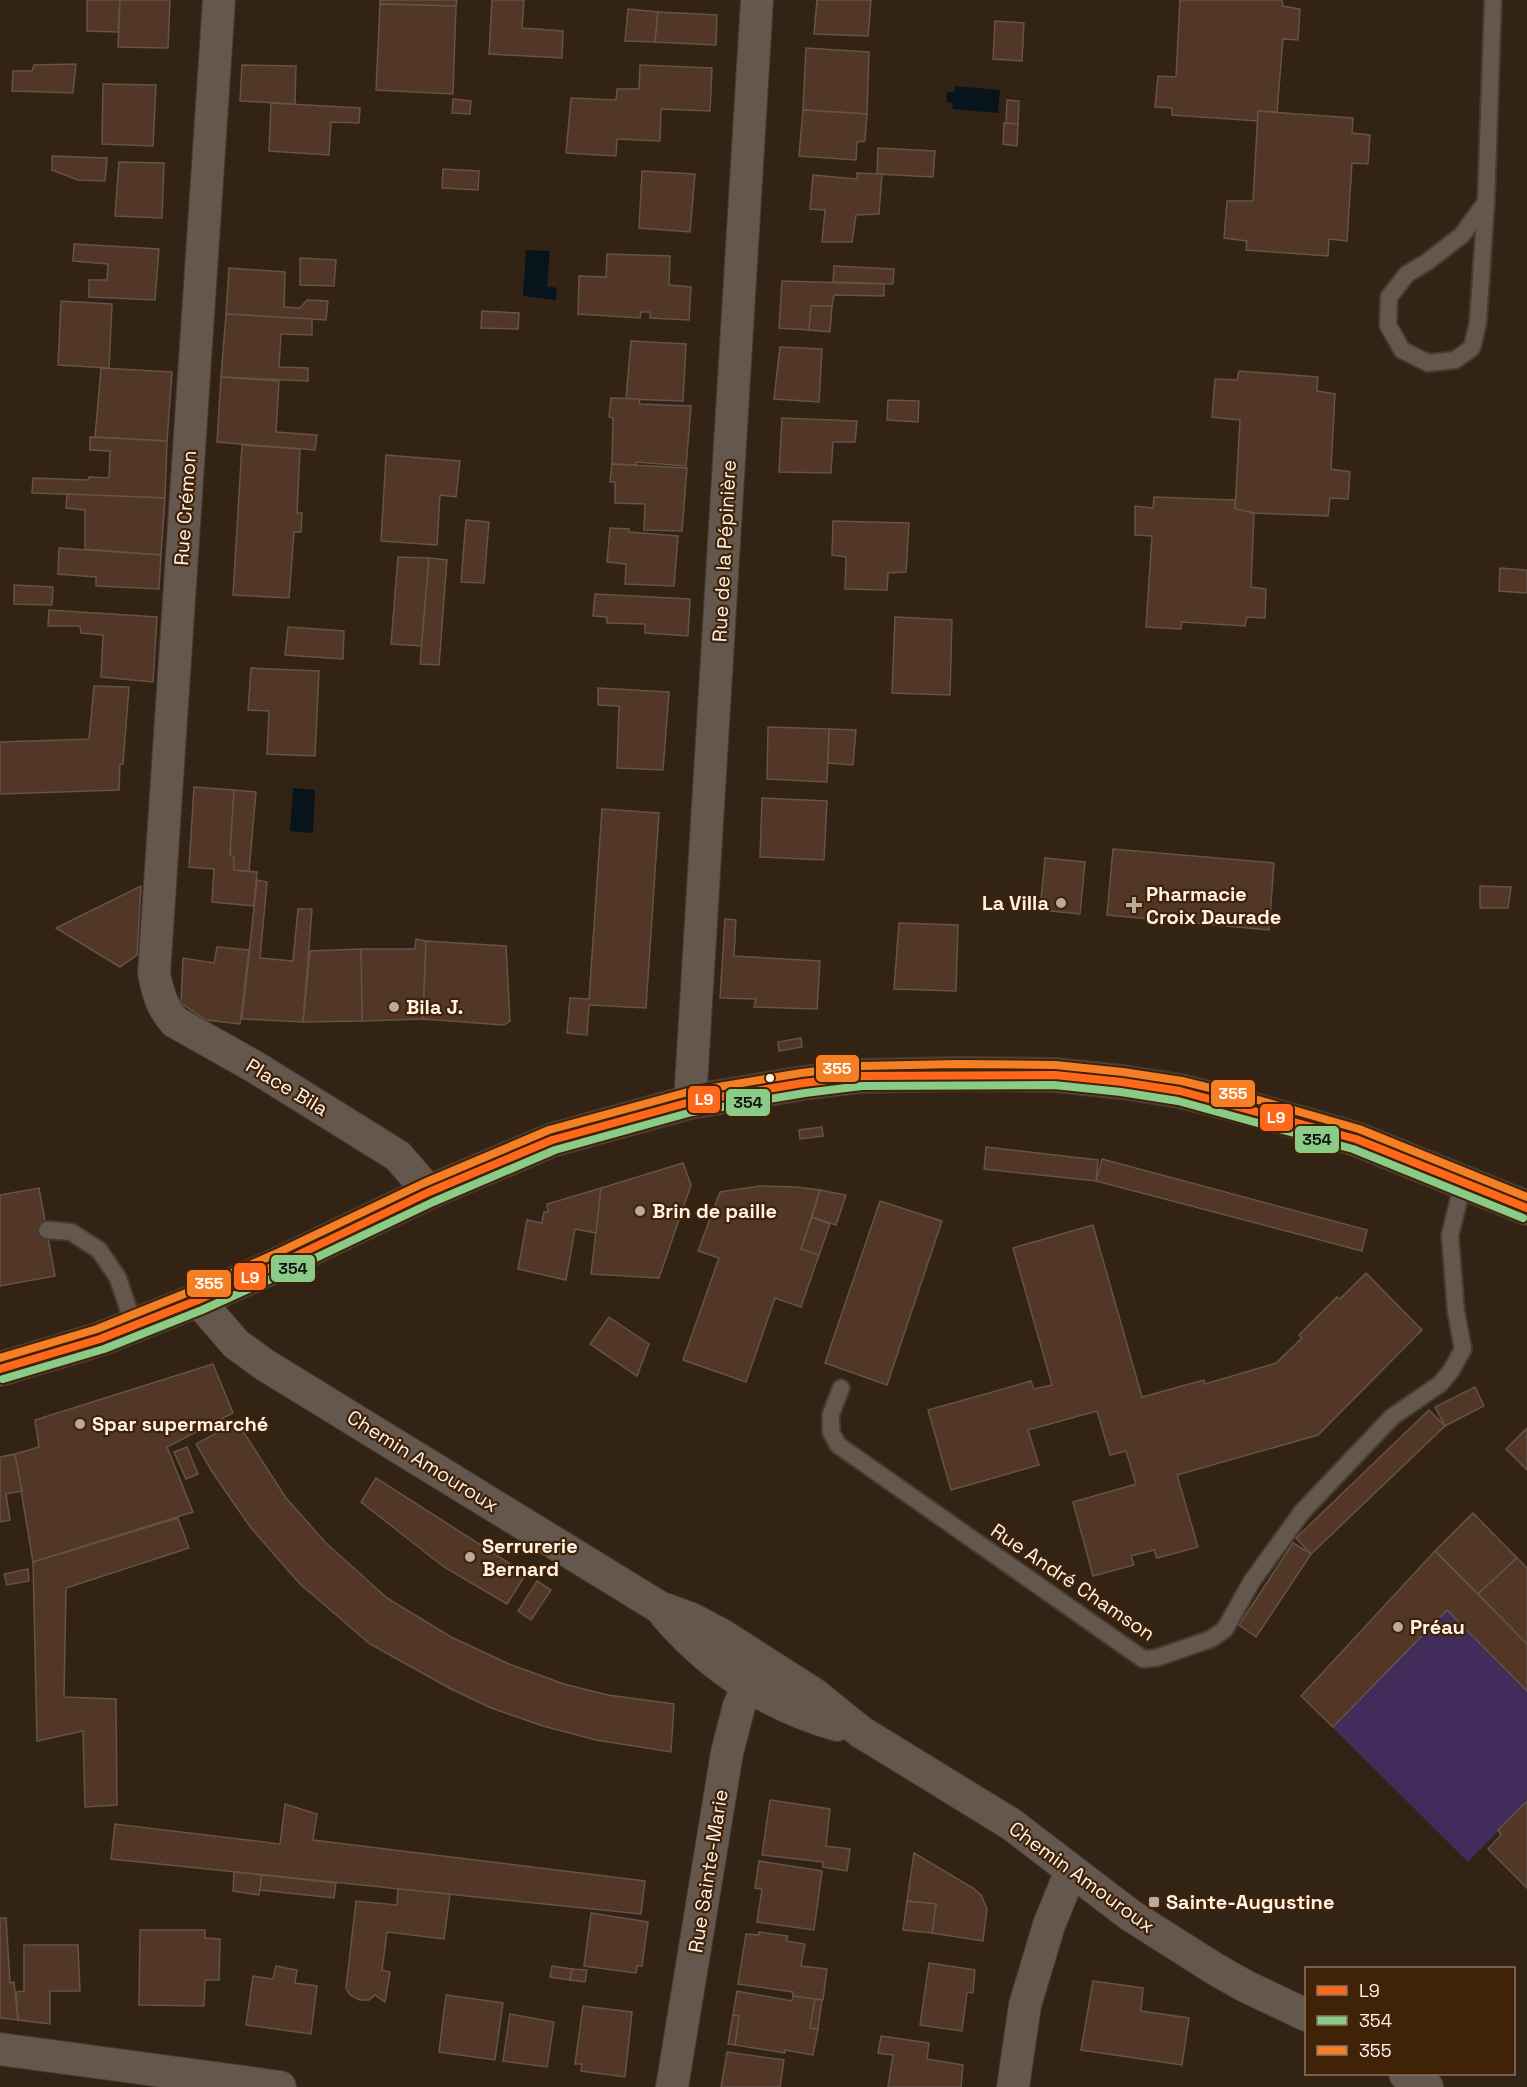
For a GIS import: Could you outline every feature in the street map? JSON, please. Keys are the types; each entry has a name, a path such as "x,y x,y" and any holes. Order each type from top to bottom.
{"main road":[{"path":"0,1369 100,1339 198,1300 429,1192 552,1140 690,1102 861,1076 1023,1074 1088,1078 1180,1091 1356,1139 1527,1208"}],"street":[{"name":"Rue Crémon","path":"167,1013 159,997 154,974 219,0"},
{"name":"Rue de la Pépinière","path":"690,1102 757,0"},
{"name":"Place Bila","path":"167,1013 175,1022 255,1067 398,1156 429,1192"},
{"name":"Chemin Amouroux","path":"198,1300 236,1344 265,1365 659,1607 722,1635 754,1673 814,1694 861,1732 1011,1824 1130,1915 1215,1969 1305,2015"},
{"name":"Rue Sainte-Marie","path":"672,2087 727,1753 739,1706 754,1673"},
{"path":"1013,2087 1025,2005 1049,1925 1071,1871"},
{"path":"0,2049 245,2085 280,2087"},
{"path":"1408,2075 1427,2087"}],"lane":[{"path":"1486,202 1462,235 1407,274 1389,297 1388,325 1402,350 1428,363 1455,360 1472,348 1479,322 1486,202 1493,0"},
{"name":"Rue André Chamson","path":"841,1388 831,1414 831,1432 838,1445 1143,1659 1156,1658 1211,1639 1225,1629 1252,1581 1302,1512 1392,1417 1440,1384 1451,1371 1463,1349 1456,1312 1450,1235 1463,1183"},
{"path":"47,1230 71,1232 99,1250 118,1278 134,1326"}],"shaded area":[{"path":"955,86 1000,90 998,113 952,109 953,103 946,102 947,92 954,92"},
{"path":"526,250 550,251 547,286 557,288 556,300 523,296"},
{"path":"293,788 315,790 313,833 290,831"},
{"path":"1435,1551 1527,1644 1527,1802 1468,1862 1301,1696"}],"building":[{"path":"87,0 120,0 118,32 87,31"},
{"path":"120,0 170,0 168,48 118,47"},
{"path":"380,0 457,0 456,6 380,4"},
{"path":"492,0 524,0 522,28 563,31 562,58 489,54"},
{"path":"817,0 871,0 868,36 814,34"},
{"path":"1180,0 1282,0 1283,6 1300,9 1298,40 1283,39 1277,112 1258,111 1258,121 1172,115 1172,108 1155,107 1158,76 1176,77"},
{"path":"380,4 456,6 453,94 376,90"},
{"path":"628,9 658,12 655,42 625,41"},
{"path":"658,12 717,15 716,45 655,42"},
{"path":"995,21 1024,23 1022,61 993,59"},
{"path":"806,48 869,52 867,114 803,110"},
{"path":"76,64 73,93 12,91 13,71 32,71 34,65"},
{"path":"242,65 296,66 295,104 240,101"},
{"path":"640,65 712,68 710,111 661,109 660,141 617,139 616,156 566,153 571,98 616,100 617,89 639,89"},
{"path":"103,84 156,85 153,146 102,144"},
{"path":"453,99 471,101 470,114 452,113"},
{"path":"1007,100 1019,101 1018,124 1006,123"},
{"path":"271,103 360,108 359,123 331,122 329,155 269,151"},
{"path":"803,110 867,114 865,141 857,142 856,160 799,156"},
{"path":"1258,111 1353,118 1352,133 1370,135 1368,164 1352,163 1347,241 1329,239 1328,256 1246,250 1247,241 1224,238 1227,201 1253,201"},
{"path":"1004,123 1018,124 1017,146 1003,144"},
{"path":"878,148 935,151 933,177 877,174"},
{"path":"52,156 107,158 105,181 78,180 52,170"},
{"path":"119,162 164,163 162,218 115,216"},
{"path":"443,169 479,171 478,190 442,188"},
{"path":"642,171 695,174 690,232 639,228"},
{"path":"857,173 882,174 879,214 856,215 852,242 822,242 825,210 810,209 813,175 857,179"},
{"path":"74,244 159,249 155,300 89,297 89,280 107,280 108,264 73,261"},
{"path":"607,254 670,256 669,285 691,287 689,320 650,318 650,312 641,312 640,318 578,314 579,276 606,277"},
{"path":"300,258 336,260 334,286 300,285"},
{"path":"834,266 894,269 893,284 833,282"},
{"path":"229,268 285,272 284,307 300,308 307,300 328,301 326,320 226,314"},
{"path":"782,281 884,284 884,296 834,295 832,306 811,306 809,330 779,328"},
{"path":"61,301 112,304 109,368 58,365"},
{"path":"811,306 832,306 830,332 809,330"},
{"path":"482,311 519,313 518,329 481,328"},
{"path":"226,314 312,319 312,335 281,334 279,367 308,368 308,381 221,377"},
{"path":"631,341 686,344 683,401 626,399"},
{"path":"780,347 822,349 819,402 774,399"},
{"path":"101,368 172,372 167,441 95,437"},
{"path":"1239,371 1318,377 1317,391 1335,394 1331,469 1350,472 1348,499 1330,498 1328,516 1254,513 1235,509 1240,420 1212,417 1215,379 1237,380"},
{"path":"221,377 279,381 276,432 317,435 315,450 217,442"},
{"path":"611,398 639,399 640,404 691,406 686,466 636,462 637,465 612,464 613,418 609,417"},
{"path":"888,400 919,401 918,422 887,420"},
{"path":"782,418 857,421 855,442 833,442 831,473 779,472"},
{"path":"90,437 167,441 165,498 32,493 33,478 88,480 89,477 109,478 110,451 90,450"},
{"path":"242,445 300,449 297,513 302,513 301,532 294,532 289,598 233,595"},
{"path":"386,455 460,461 456,497 440,495 437,545 381,541"},
{"path":"612,464 687,468 682,531 644,530 645,504 615,503 615,482 610,482"},
{"path":"67,494 165,498 161,555 85,549 85,510 66,508"},
{"path":"1154,497 1235,500 1235,509 1254,513 1251,587 1266,589 1265,618 1247,617 1245,626 1182,622 1181,629 1146,627 1152,536 1135,535 1135,506 1153,508"},
{"path":"466,520 489,522 484,583 461,582"},
{"path":"833,521 909,523 906,572 888,573 887,590 845,589 846,557 832,555"},
{"path":"610,528 678,536 674,586 625,584 626,564 607,562"},
{"path":"59,548 161,555 159,589 96,586 96,577 58,574"},
{"path":"398,557 429,558 422,646 391,644"},
{"path":"429,558 447,560 439,665 420,664"},
{"path":"1500,568 1527,570 1527,593 1499,591"},
{"path":"14,585 53,587 52,605 14,604"},
{"path":"595,594 690,599 688,636 645,633 645,624 607,623 607,617 593,616"},
{"path":"49,610 157,617 153,682 101,677 103,635 81,633 80,626 48,626"},
{"path":"895,617 952,620 950,695 892,693"},
{"path":"288,627 344,631 343,659 285,655"},
{"path":"251,668 319,671 315,756 267,754 269,711 248,710"},
{"path":"94,686 129,687 119,790 0,794 0,742 89,739"},
{"path":"598,688 669,692 663,770 617,768 619,706 598,705"},
{"path":"768,727 829,729 827,782 767,779"},
{"path":"829,729 856,730 853,765 828,763"},
{"path":"194,787 234,790 230,855 234,857 234,870 257,872 254,906 212,902 214,869 189,867"},
{"path":"234,790 256,792 249,871 234,870 234,857 230,855"},
{"path":"762,798 827,801 824,860 760,857"},
{"path":"602,809 659,813 646,1008 589,1005 587,1035 567,1033 570,998 589,999"},
{"path":"1113,849 1274,863 1269,930 1107,915"},
{"path":"1045,858 1085,862 1080,914 1040,910"},
{"path":"257,880 267,882 260,958 293,961 298,909 312,909 303,1022 242,1019"},
{"path":"141,886 137,955 120,967 56,928"},
{"path":"1480,886 1511,887 1508,908 1480,908"},
{"path":"725,919 736,920 734,956 820,961 817,1009 754,1007 756,999 720,998"},
{"path":"899,923 958,925 956,991 894,989"},
{"path":"416,939 426,941 423,1019 362,1021 361,949 415,949"},
{"path":"426,941 506,946 510,1021 504,1025 423,1019"},
{"path":"217,947 249,950 240,1024 206,1020 181,1003 183,958 214,963"},
{"path":"361,949 362,1021 303,1022 310,951"},
{"path":"801,1038 802,1047 779,1051 778,1042"},
{"path":"822,1127 823,1136 800,1139 799,1130"},
{"path":"986,1147 1098,1160 1096,1181 984,1169"},
{"path":"1102,1159 1367,1230 1362,1251 1096,1181"},
{"name":"Brin de paille","path":"683,1163 691,1185 659,1278 591,1274 601,1188"},
{"path":"760,1186 820,1190 801,1249 819,1255 801,1307 775,1298 746,1382 683,1360 719,1258 698,1251 720,1192"},
{"path":"39,1188 55,1276 0,1286 0,1195"},
{"path":"601,1188 596,1233 575,1229 566,1280 518,1269 527,1220 542,1223 544,1212 548,1212 547,1204"},
{"path":"820,1190 846,1195 836,1225 812,1217"},
{"path":"880,1201 942,1221 887,1385 825,1363"},
{"path":"812,1217 830,1224 819,1255 801,1249"},
{"path":"1093,1225 1142,1397 1204,1380 1205,1384 1276,1363 1302,1338 1299,1335 1337,1297 1340,1299 1366,1273 1422,1330 1318,1435 1177,1475 1198,1547 1157,1558 1154,1550 1131,1556 1134,1565 1093,1576 1073,1502 1136,1484 1126,1451 1110,1455 1097,1411 1028,1430 1039,1465 951,1490 928,1410 1031,1381 1034,1389 1052,1385 1013,1248"},
{"path":"609,1317 649,1344 637,1376 590,1344"},
{"path":"213,1364 233,1413 167,1447 193,1512 33,1562 15,1454 39,1447 35,1420"},
{"path":"1475,1387 1484,1406 1445,1426 1435,1407"},
{"path":"1429,1410 1445,1426 1311,1554 1296,1538"},
{"path":"237,1422 286,1498 326,1543 387,1598 451,1637 509,1664 564,1684 608,1695 674,1704 671,1752 596,1740 543,1726 491,1708 451,1689 370,1644 299,1583 251,1528 213,1473 196,1444"},
{"path":"1527,1428 1527,1470 1506,1449"},
{"path":"187,1447 198,1474 186,1479 174,1452"},
{"path":"15,1454 22,1491 6,1494 10,1520 0,1522 0,1457"},
{"path":"376,1478 526,1574 507,1604 444,1567 361,1502"},
{"path":"1473,1513 1517,1558 1478,1594 1435,1551"},
{"path":"178,1518 189,1548 66,1588 64,1697 116,1699 117,1805 85,1807 83,1731 37,1741 33,1562"},
{"path":"1293,1543 1311,1554 1256,1637 1239,1625"},
{"name":"Préau","path":"1435,1551 1527,1644 1527,1691 1447,1610 1333,1727 1301,1696"},
{"path":"1517,1558 1527,1568 1527,1644 1478,1594"},
{"path":"28,1569 29,1581 7,1585 4,1574"},
{"path":"537,1581 551,1590 531,1620 518,1611"},
{"path":"770,1800 830,1809 826,1846 850,1849 847,1871 823,1867 823,1862 762,1855"},
{"path":"1527,1801 1527,1888 1488,1849 1501,1835 1498,1830"},
{"path":"285,1804 317,1814 313,1840 645,1881 641,1914 111,1859 115,1824 280,1844"},
{"path":"914,1853 981,1895 987,1909 983,1941 932,1933 936,1904 907,1901"},
{"path":"759,1861 822,1871 814,1930 757,1922 762,1889 755,1888"},
{"path":"234,1872 262,1875 259,1895 233,1891"},
{"path":"262,1875 336,1883 334,1898 260,1890"},
{"path":"398,1889 450,1894 444,1939 387,1932 382,1970 390,1972 385,2002 375,1995 369,2000 360,2000 350,1995 346,1988 356,1901 397,1905"},
{"path":"907,1901 936,1904 932,1933 903,1930"},
{"path":"591,1913 648,1922 642,1966 637,1966 636,1973 584,1966"},
{"path":"0,1918 6,1918 10,1983 14,1982 18,2020 0,2018"},
{"path":"140,1930 205,1930 205,1938 220,1939 219,1980 205,1980 204,2006 139,2005"},
{"path":"759,1932 788,1936 786,1941 805,1944 801,1966 827,1969 823,2000 793,1996 793,1992 738,1984 746,1934 759,1935"},
{"path":"24,1945 78,1945 80,1991 50,1991 50,2024 18,2020 16,1992 24,1991"},
{"path":"929,1963 975,1970 973,1993 967,1992 962,2031 920,2025"},
{"path":"276,1966 297,1970 295,1983 317,1986 311,2034 246,2025 253,1976 273,1979"},
{"path":"552,1966 572,1969 570,1980 550,1977"},
{"path":"572,1969 587,1970 585,1982 570,1980"},
{"path":"1093,1981 1143,1988 1141,2011 1189,2018 1182,2065 1081,2050"},
{"path":"737,1991 792,2001 793,1996 815,1999 810,2028 818,2029 813,2055 735,2045 739,2016 733,2015"},
{"path":"446,1995 503,2003 495,2060 439,2052"},
{"path":"815,1999 822,2000 818,2029 810,2028"},
{"path":"583,2006 632,2012 625,2077 581,2071 582,2064 575,2064"},
{"path":"510,2014 554,2022 547,2067 503,2061"},
{"path":"733,2015 739,2016 735,2045 728,2044"},
{"path":"881,2036 929,2043 927,2059 963,2065 961,2087 888,2087 893,2055 878,2053"},
{"path":"727,2052 784,2060 780,2087 721,2087"}],"transit line":[{"name":"355","path":"0,1358 97,1329 194,1290 424,1183 549,1130 688,1092 801,1073 860,1066 1055,1065 1182,1081 1359,1129 1527,1197"},
{"name":"L9","path":"0,1369 100,1339 198,1300 429,1192 552,1140 690,1102 861,1076 1055,1075 1180,1091 1356,1139 1527,1208"},
{"name":"354","path":"3,1379 104,1349 202,1310 433,1202 555,1150 692,1112 862,1086 1054,1085 1178,1101 1353,1149 1523,1218"}],"place":[{"name":"La Villa","path":"1061,903"},
{"name":"Pharmacie Croix Daurade","path":"1134,905"},
{"name":"Bila J.","path":"394,1007"},
{"name":"Brin de paille","path":"640,1211"},
{"name":"Spar supermarché","path":"80,1424"},
{"name":"Serrurerie Bernard","path":"470,1557"},
{"name":"Préau","path":"1398,1627"},
{"name":"Sainte-Augustine","path":"1154,1902"}]}
